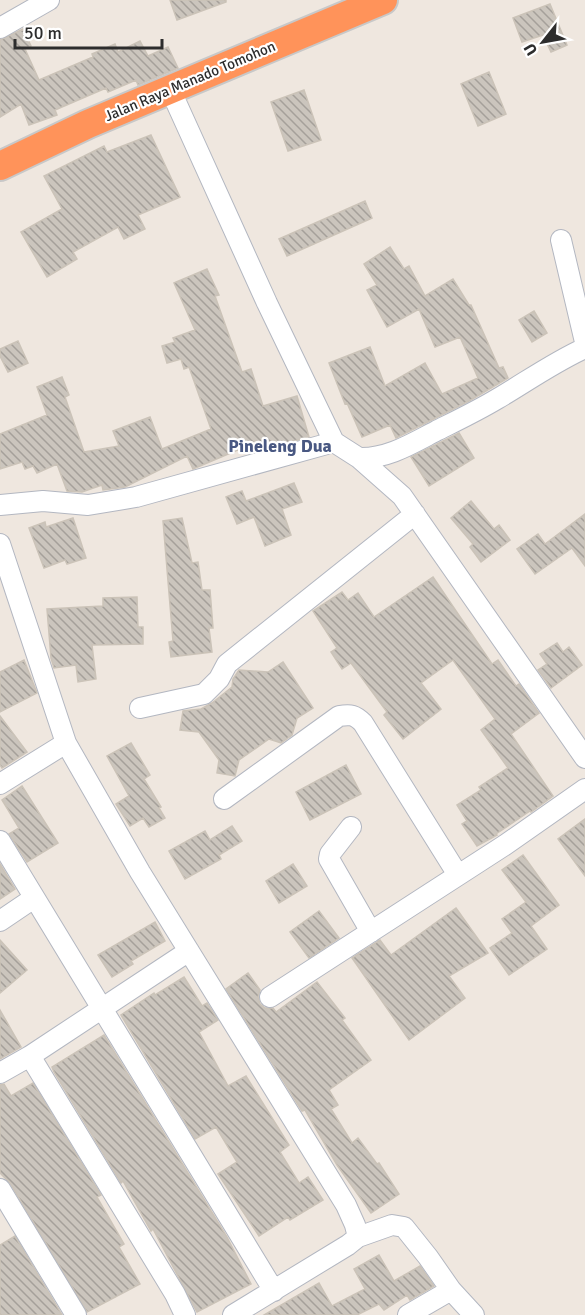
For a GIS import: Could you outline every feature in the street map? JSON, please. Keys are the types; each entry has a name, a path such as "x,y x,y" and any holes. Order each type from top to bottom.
{"highway":[{"name":"Jalan Raya Manado Tomohon","path":"0,166 88,124 383,0"}],"street":[{"path":"0,28 49,0"},
{"path":"170,89 267,303 334,442 391,484 415,514 585,758"},
{"path":"561,240 585,342"},
{"path":"358,458 373,459 411,444 495,400 571,354 585,348"},
{"path":"0,505 43,501 88,505 136,497 334,442"},
{"path":"140,708 204,694 219,679 227,664 415,514"},
{"path":"0,544 66,743 140,872 346,1205 358,1237"},
{"path":"224,799 339,716 350,714 363,723 458,875"},
{"path":"0,784 66,743"},
{"path":"270,997 505,845 585,789"},
{"path":"351,827 330,854 329,859 371,932"},
{"path":"0,841 274,1291"},
{"path":"1,919 34,898"},
{"path":"0,1073 30,1056 189,951"},
{"path":"30,1056 175,1294 185,1315"},
{"path":"0,1189 76,1315"},
{"path":"233,1315 358,1237 392,1225 404,1227 451,1290 474,1315"},
{"path":"408,1315 451,1290"}],"building":[{"path":"170,0 226,0 226,2 177,20"},
{"path":"550,4 567,45 551,52 543,35 522,42 513,18"},
{"path":"23,29 31,46 25,49 39,80 93,57 92,54 115,44 118,52 140,41 148,56 168,47 178,68 138,85 136,80 108,92 106,88 55,110 57,115 29,125 21,104 0,117 0,40"},
{"path":"489,72 506,114 478,126 461,84"},
{"path":"304,90 321,140 288,151 271,102"},
{"path":"151,135 180,197 138,215 145,229 124,239 118,227 73,252 77,259 47,277 21,232 62,209 44,176 104,146 107,152"},
{"path":"365,201 372,218 287,256 279,239"},
{"path":"390,247 404,269 409,266 425,296 453,279 471,305 499,368 503,367 508,378 469,401 396,438 390,425 362,437 347,403 345,404 329,363 370,347 385,386 425,363 442,394 478,378 460,337 435,347 419,309 387,327 367,290 377,285 364,264"},
{"path":"207,269 219,295 215,296 242,372 251,369 263,406 297,396 309,437 249,453 247,446 193,469 187,456 125,487 103,490 102,485 82,492 67,491 57,464 37,473 33,466 25,469 22,462 0,469 0,434 47,415 37,387 62,377 69,395 65,397 84,452 119,446 113,431 150,417 162,449 211,429 189,367 184,369 181,359 167,363 162,346 175,342 173,338 195,330 174,283"},
{"path":"534,311 547,333 532,342 519,320"},
{"path":"18,341 28,363 8,372 0,356 0,349"},
{"path":"459,433 474,458 429,486 411,457"},
{"path":"294,483 302,502 282,509 291,535 265,546 254,517 237,524 226,497 242,491 246,501"},
{"path":"471,501 494,529 499,525 510,540 481,562 470,547 473,544 451,518"},
{"path":"585,514 585,566 572,548 535,574 517,549 538,534 545,544"},
{"path":"73,518 86,558 67,564 65,560 44,568 29,528 45,522 46,527"},
{"path":"182,518 192,563 198,562 202,590 210,590 213,628 209,628 212,652 171,657 169,642 173,641 163,521"},
{"path":"433,577 492,664 498,660 516,686 519,684 539,713 511,734 553,796 497,835 477,846 462,824 467,821 457,805 481,790 479,787 508,768 481,730 495,719 453,660 421,683 441,709 403,739 384,715 387,712 351,663 342,669 331,652 337,648 313,611 342,592 348,600 358,593 374,617"},
{"path":"137,597 138,627 143,627 143,644 92,645 96,679 78,682 76,665 54,668 51,658 47,609 103,606 103,598"},
{"path":"557,643 563,652 569,647 582,665 551,688 538,670 547,664 540,654"},
{"path":"24,660 37,693 0,712 0,672"},
{"path":"283,662 313,708 297,718 292,735 281,743 269,739 239,760 235,776 217,773 219,760 199,732 180,730 183,711 201,709 212,703 232,687 233,679 239,670 268,672"},
{"path":"0,716 27,752 2,768 0,765"},
{"path":"131,743 150,775 144,779 165,818 149,827 143,818 130,826 116,804 129,796 107,756"},
{"path":"346,765 361,794 310,820 296,792"},
{"path":"22,786 58,843 27,862 9,834 19,828 2,800"},
{"path":"585,819 585,876 558,839"},
{"path":"232,826 242,841 219,855 221,859 185,879 169,851 205,831 210,840"},
{"path":"523,855 559,905 531,926 547,949 509,975 490,948 512,933 502,919 526,902 502,870"},
{"path":"0,864 15,889 0,899"},
{"path":"293,864 307,886 279,903 266,881"},
{"path":"456,908 488,953 449,976 465,998 409,1040 352,958 380,940 391,955"},
{"path":"319,911 339,938 309,958 290,932"},
{"path":"155,922 165,941 131,961 133,964 112,977 98,955"},
{"path":"0,940 27,970 0,993"},
{"path":"248,973 260,990 258,997 260,1004 265,1008 273,1008 276,1012 317,982 345,1018 342,1020 371,1060 329,1090 338,1105 331,1109 352,1143 358,1138 377,1164 379,1163 399,1194 371,1213 337,1165 305,1110 302,1111 226,989"},
{"path":"184,977 202,1006 207,1003 218,1020 199,1032 228,1086 246,1076 289,1145 280,1152 299,1183 308,1177 323,1200 290,1220 288,1217 259,1236 218,1174 237,1162 216,1127 195,1139 121,1015"},
{"path":"0,1010 21,1047 0,1059"},
{"path":"104,1035 227,1237 251,1284 197,1312 153,1229 151,1231 123,1181 121,1183 52,1067"},
{"path":"33,1083 101,1195 97,1197 124,1244 119,1247 140,1284 87,1312 10,1183 0,1173 0,1085 4,1084 11,1096"},
{"path":"15,1236 62,1315 0,1315 0,1245"},
{"path":"379,1255 394,1281 420,1266 434,1286 410,1300 407,1295 384,1310 379,1304 357,1315 264,1315 319,1283 332,1306 365,1289 354,1269"}],"district":[{"name":"Pineleng Dua","path":"280,446"}]}
